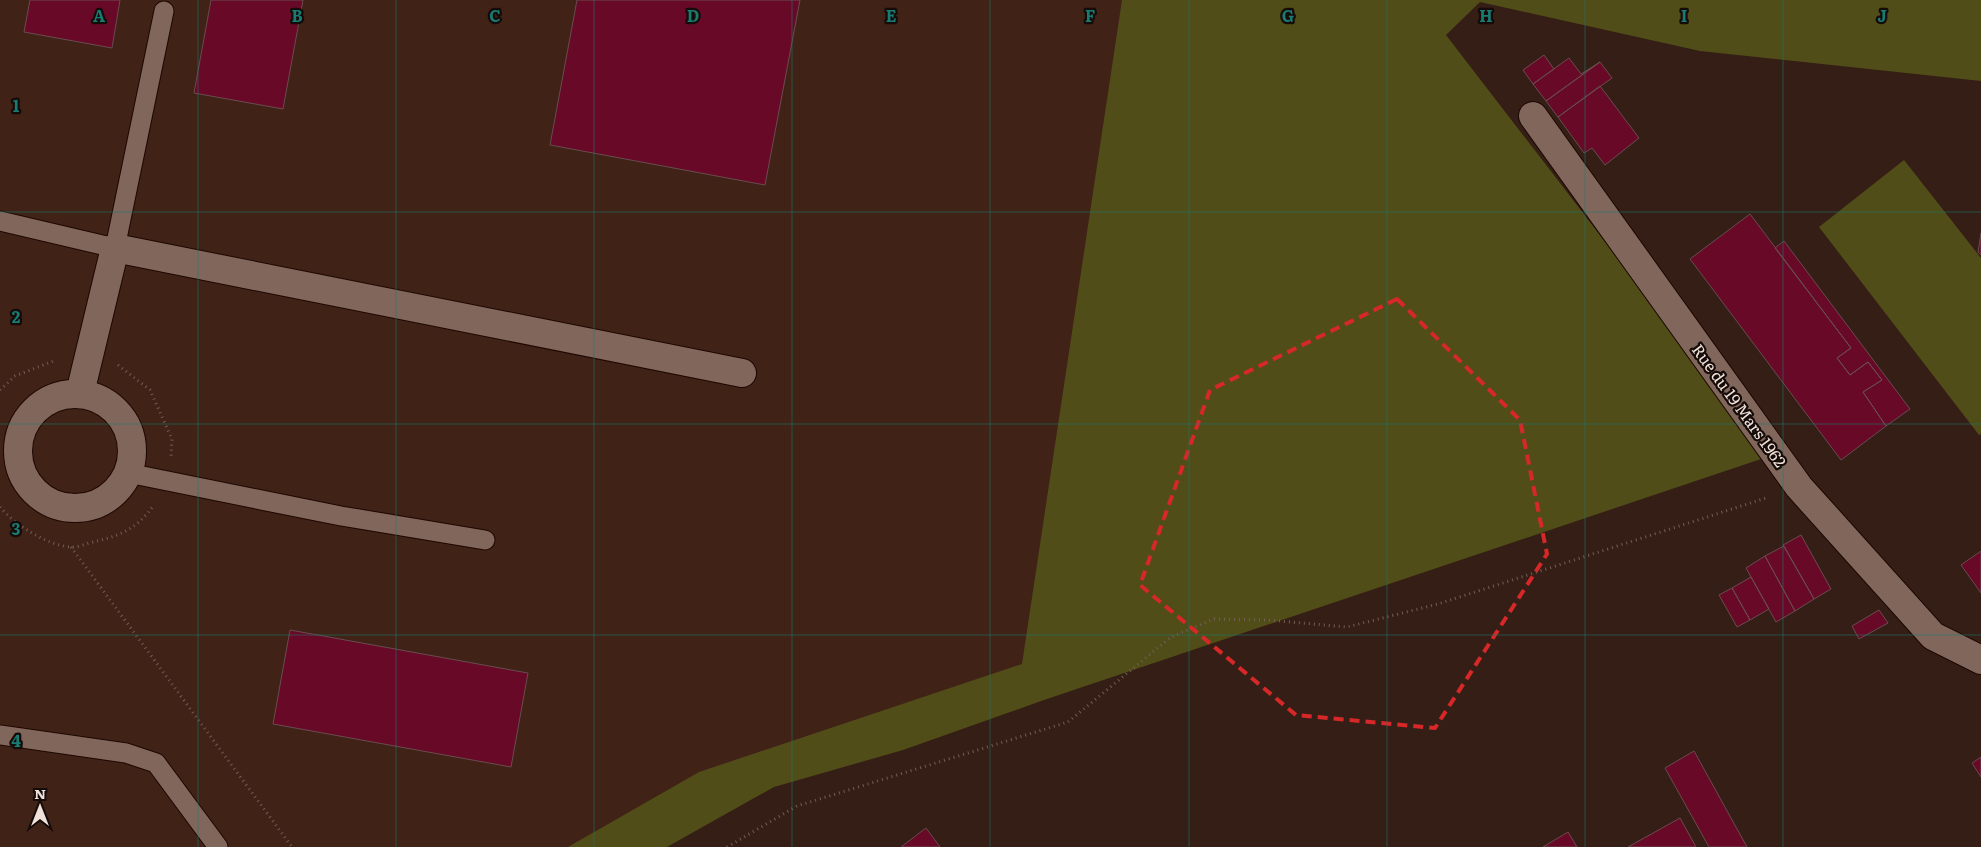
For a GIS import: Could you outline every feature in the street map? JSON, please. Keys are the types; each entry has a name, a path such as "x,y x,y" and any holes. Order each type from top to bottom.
{"street":[{"name":"Rue du 19 Mars 1962","path":"1533,116 1799,487 1933,636 1981,660"},
{"path":"80,393 114,248 742,373"},
{"path":"80,393 101,399 118,412 129,431 133,452 128,473 117,490 101,502 82,508 62,506 43,499 29,485 9,446 31,413 45,402 62,395 80,393"}],"lane":[{"path":"0,221 114,248 164,11"},
{"path":"128,473 341,516 485,540"},
{"path":"0,735 126,753 156,763 218,847"}],"path":[{"path":"0,390 15,376 59,359 89,358 122,366 150,390 172,438 169,480 147,515 120,536 71,548 33,533 0,508"},
{"path":"727,847 797,806 1068,722 1171,637 1214,619 1268,620 1347,627 1438,604 1799,487"},
{"path":"71,548 292,847"}],"highlighted area":[{"path":"1397,299 1520,420 1547,554 1435,728 1296,715 1140,585 1210,390"}],"shaded area":[{"path":"0,0 1153,0 1034,677 590,847 0,847"},
{"path":"1122,0 1981,0 1981,81 1700,51 1480,2 1446,35 1770,456 1044,700 903,750 774,787 667,847 568,847 699,772 1022,664"},
{"path":"1904,160 1981,258 1981,434 1979,435 1819,227"}],"building":[{"path":"30,0 120,0 112,48 24,32"},
{"path":"211,0 303,0 283,109 194,93"},
{"path":"577,0 800,0 765,185 550,145"},
{"path":"1544,55 1554,69 1533,84 1523,70"},
{"path":"1569,58 1581,74 1600,62 1546,101 1533,84"},
{"path":"1600,62 1612,78 1558,117 1546,101"},
{"path":"1600,86 1639,138 1605,165 1592,148 1584,153 1558,117"},
{"path":"1750,214 1851,348 1837,358 1850,375 1868,362 1882,380 1863,392 1886,426 1841,460 1690,259"},
{"path":"1981,233 1981,255 1978,252"},
{"path":"1784,241 1910,409 1886,426 1863,392 1882,380 1868,362 1850,375 1837,358 1851,348 1775,248"},
{"path":"1801,535 1831,589 1814,599 1783,545"},
{"path":"1784,546 1814,599 1795,611 1765,556"},
{"path":"1981,551 1981,593 1961,565"},
{"path":"1765,556 1795,611 1776,622 1746,568"},
{"path":"1751,577 1769,609 1750,620 1732,588"},
{"path":"1732,588 1750,620 1737,627 1719,595"},
{"path":"1879,610 1888,623 1859,639 1852,626"},
{"path":"290,630 528,673 511,767 273,724"},
{"path":"1694,751 1747,847 1709,847 1665,768"},
{"path":"1981,757 1981,777 1972,763"},
{"path":"1680,818 1696,847 1628,847"},
{"path":"926,828 940,847 901,847"},
{"path":"1568,832 1577,847 1543,847"}]}
